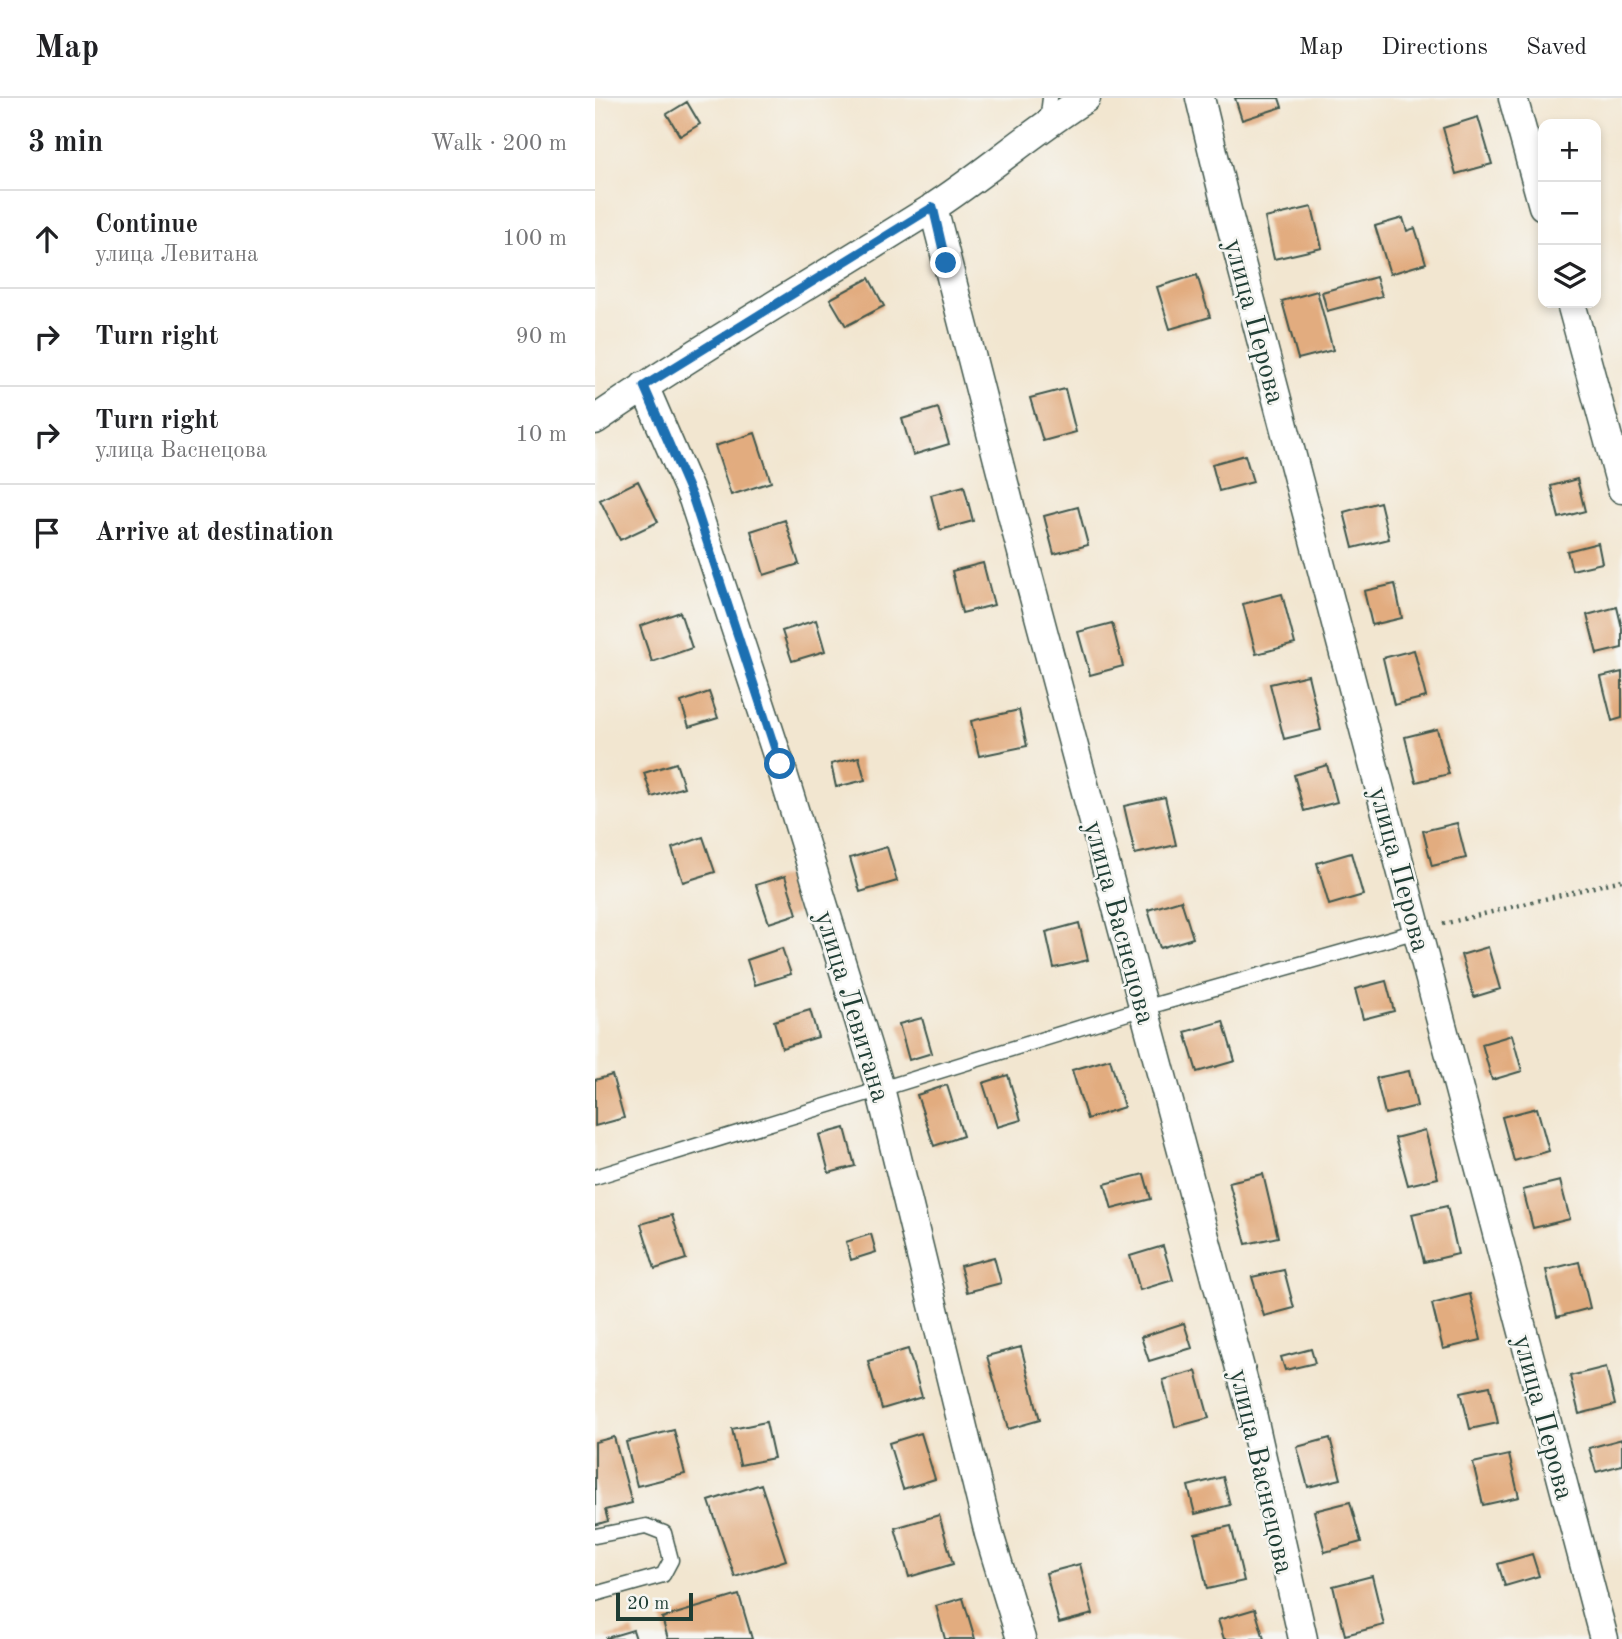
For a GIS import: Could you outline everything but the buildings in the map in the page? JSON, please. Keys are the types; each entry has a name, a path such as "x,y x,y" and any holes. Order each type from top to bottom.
{"street":[{"path":"595,420 644,386 933,207 1049,110 1086,98"},
{"name":"улица Перова","path":"1200,98 1227,210 1604,1639"},
{"path":"1513,98 1538,187"},
{"name":"улица Васнецова","path":"933,207 1252,1413 1303,1639"},
{"path":"1572,308 1622,489"},
{"name":"улица Левитана","path":"644,386 693,499 780,764 880,1088 989,1534 1021,1639"}],"lane":[{"path":"595,1177 1144,1008 1417,931"},
{"path":"595,1536 646,1526 664,1533 671,1560 663,1575 595,1594"}],"path":[{"path":"1417,931 1622,880"}],"route":[{"path":"780,764 693,499 644,386 933,207 946,263"}]}
